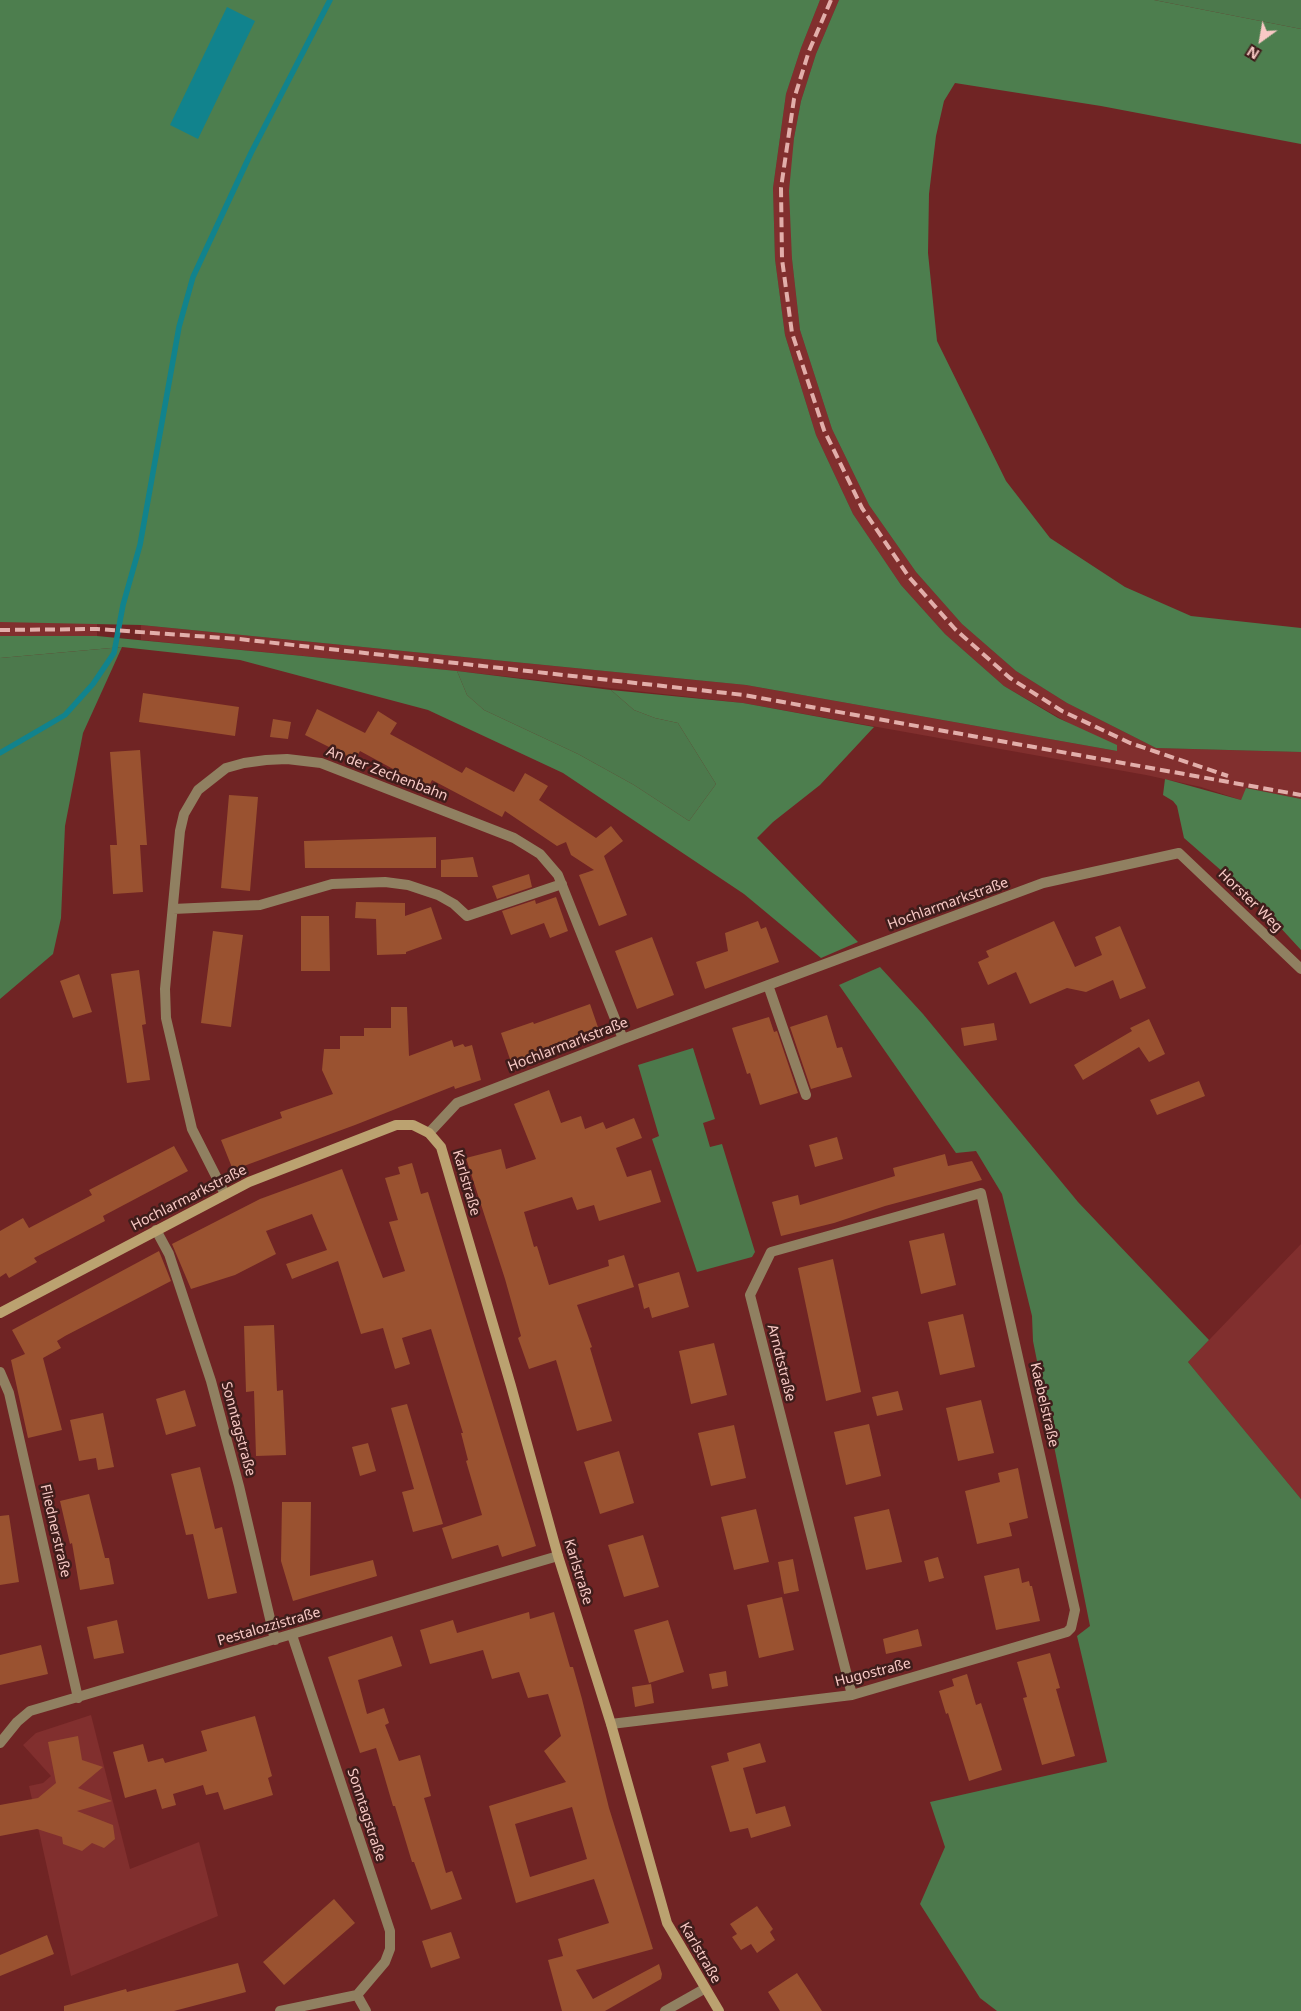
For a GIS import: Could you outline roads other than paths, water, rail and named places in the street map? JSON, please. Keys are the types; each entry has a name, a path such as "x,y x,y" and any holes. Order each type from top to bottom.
{"street":[{"name":"An der Zechenbahn","path":"225,1194 192,1129 166,1018 165,989 180,831 192,798 205,784 226,768 266,760 287,759 321,763 514,838 540,854 551,864 562,884 623,1039"},
{"name":"Horster Weg","path":"1179,853 1301,969"},
{"name":"Hochlarmarkstraße","path":"0,1313 249,1182 396,1125 414,1125 429,1133 457,1103 623,1039 1043,883 1179,853"},
{"path":"173,909 260,905 332,884 385,882 408,885 438,895 454,904 467,916 562,884"},
{"path":"768,985 806,1095"},
{"name":"Karlstraße","path":"429,1133 441,1146 512,1386 558,1556 611,1724 667,1923 718,2011"},
{"name":"Kaebelstraße","path":"981,1193 1075,1610 1073,1624"},
{"name":"Arndtstraße","path":"852,1695 750,1295 771,1252 981,1193"},
{"name":"Sonntagstraße","path":"156,1230 169,1254 211,1381 239,1486 275,1640"},
{"name":"Fliednerstraße","path":"0,1372 9,1393 78,1698"},
{"name":"Pestalozzistraße","path":"0,1743 17,1722 30,1711 558,1556"},
{"name":"Hugostraße","path":"611,1724 852,1695 1067,1632 1073,1624"},
{"name":"Sonntagstraße","path":"292,1635 390,1931 390,1949 385,1962 356,1995"},
{"path":"665,2011 704,1989"},
{"path":"280,2011 356,1995 366,2011"}],"water":[{"path":"227,7 255,21 198,139 170,125"}],"waterway":[{"path":"0,753 65,715 93,684 114,653 123,605 140,545 179,327 193,277 251,153 330,0"}],"railway":[{"path":"831,0 809,51 794,99 781,188 782,259 792,333 824,430 862,508 909,577 955,629 1010,678 1062,711 1130,743 1228,776"},
{"path":"0,630 97,629 239,639 744,695 1301,795"}]}
